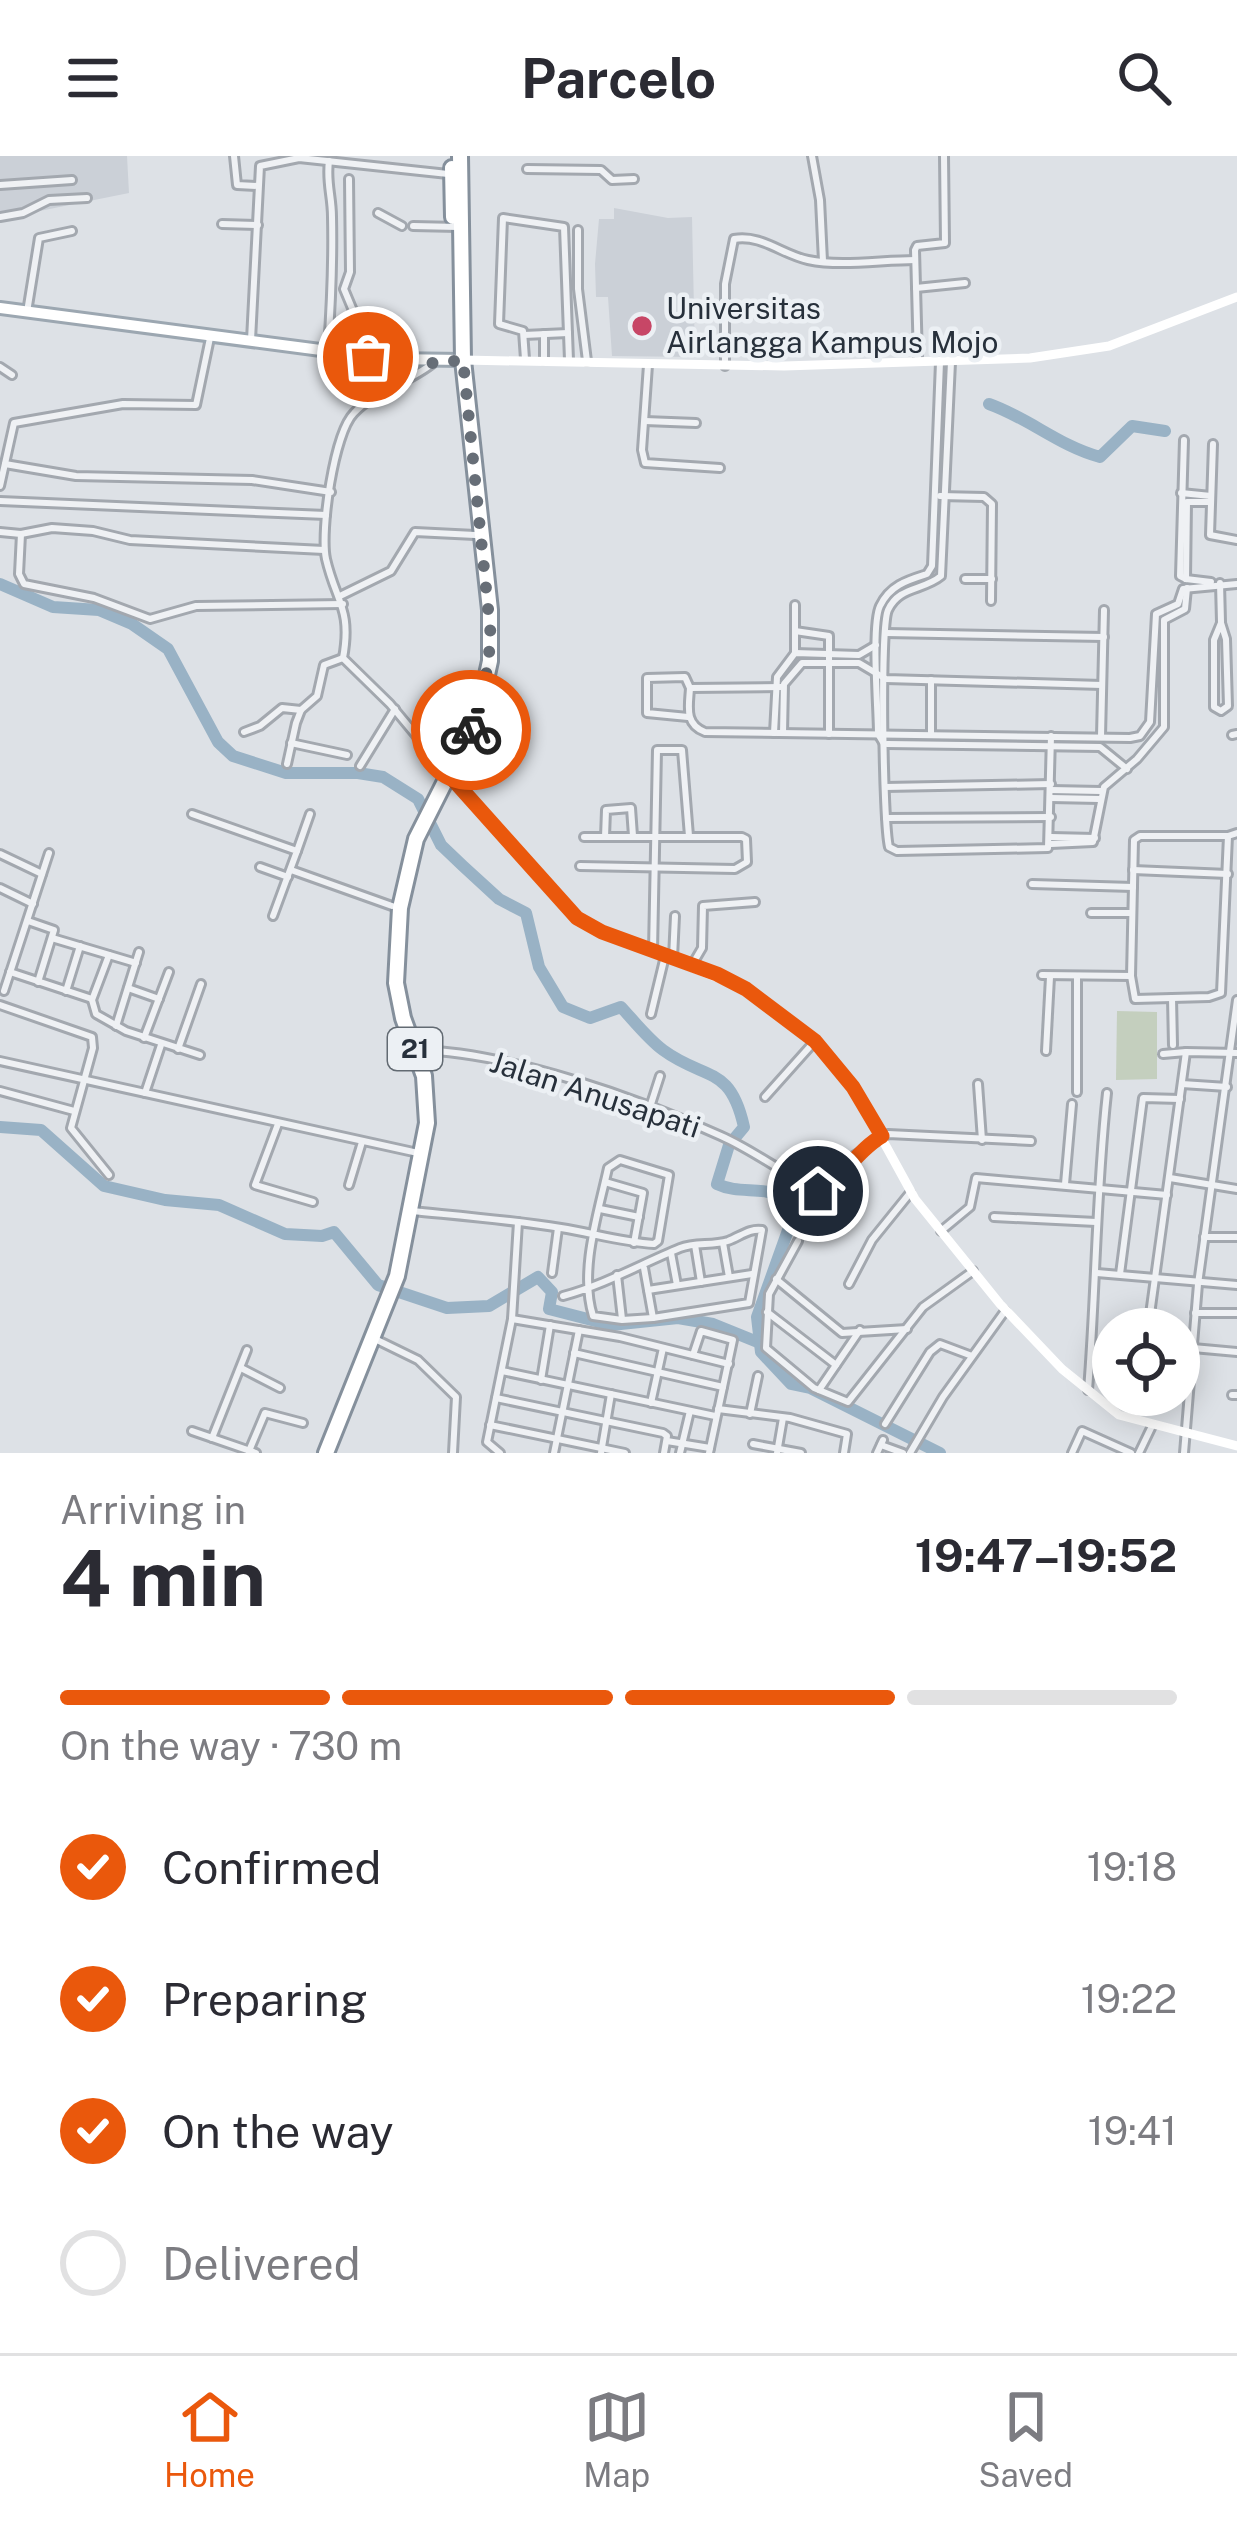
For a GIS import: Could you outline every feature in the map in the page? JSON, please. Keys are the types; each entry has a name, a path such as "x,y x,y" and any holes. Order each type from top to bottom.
{"highway":[{"name":"21","path":"412,1050 389,981 392,906 422,817 478,716 490,661 490,610 459,361 458,227 452,174 456,156"},
{"name":"21","path":"456,156 463,341 459,361"},
{"name":"21","path":"447,772 472,709 483,660 472,485"},
{"name":"21","path":"322,1453 392,1280 412,1211 421,1095 399,1005 395,950 422,817"},
{"name":"21","path":"392,1280 418,1153"},
{"name":"21","path":"322,1453 383,1301"}],"main road":[{"path":"0,308 251,344 433,363 459,361"}],"street":[{"path":"234,156 237,184 258,186"},
{"path":"557,156 557,168"},
{"path":"812,156 823,261"},
{"path":"725,366 725,284 733,240 744,237 802,259 823,261 938,246 946,240 944,156"},
{"path":"251,344 260,166 290,157 452,174"},
{"path":"328,161 326,185 332,199 328,352"},
{"path":"527,169 603,170 612,181 634,179"},
{"path":"349,179 350,272 344,290 354,313 350,355"},
{"path":"0,185 72,180"},
{"path":"0,217 49,200 87,198"},
{"path":"378,213 402,226"},
{"path":"525,363 521,329 499,324 503,218 564,227 569,364"},
{"path":"222,224 258,225"},
{"path":"413,226 458,227"},
{"path":"578,230 578,289 588,364"},
{"path":"28,312 39,238 72,231"},
{"path":"915,252 918,363"},
{"path":"916,288 965,283"},
{"path":"459,361 725,366 1030,358 1108,346 1237,297"},
{"path":"524,335 568,333"},
{"path":"544,334 544,364"},
{"path":"0,422 123,404 195,406 210,338"},
{"path":"779,688 802,663 859,659 882,644 888,611 900,594 941,576 937,408 946,362"},
{"path":"946,362 947,409 932,566 927,574 905,580 885,598 877,615 889,847 897,851 1044,850 1051,840 1051,741"},
{"path":"343,658 347,625 325,550 326,515 349,418 433,363"},
{"path":"648,365 645,464 720,468"},
{"path":"0,367 12,375"},
{"path":"937,408 947,409"},
{"path":"644,421 696,423"},
{"path":"0,486 14,423"},
{"path":"1184,440 1180,576 1187,583 1237,584"},
{"path":"1213,444 1210,535 1237,540"},
{"path":"4,461 76,476 252,481 331,492"},
{"path":"938,496 984,497 992,504 992,601"},
{"path":"1185,496 1211,499"},
{"path":"0,501 326,515"},
{"path":"0,532 52,528 130,540 325,550"},
{"path":"21,533 24,584 94,598 142,618 158,619 196,605 342,600 391,571 415,532 475,535"},
{"path":"965,579 992,579"},
{"path":"688,717 649,715 644,708 649,676 685,677 690,688 688,717 695,728 705,732 1051,741 1140,736 1150,722 1154,619 1160,611 1178,604 1187,583"},
{"path":"1051,840 1095,838 1101,795 1162,734 1166,700 1163,620 1185,609 1187,583"},
{"path":"1217,584 1226,639 1228,706 1220,711 1214,707 1214,640 1221,623"},
{"path":"779,734 777,677 795,653 795,605"},
{"path":"1101,736 1104,610"},
{"path":"794,631 829,634 829,734"},
{"path":"886,633 1104,637"},
{"path":"795,653 830,652 859,659 882,678 1102,685"},
{"path":"343,658 395,709 577,918 746,989 815,1041 853,1087 910,1192 1005,1311 1088,1390 1119,1414 1237,1446"},
{"path":"286,764 301,710 317,696 324,665 343,658"},
{"path":"931,680 932,735"},
{"path":"690,688 779,688"},
{"path":"1152,700 1166,700"},
{"path":"244,732 282,708 301,710"},
{"path":"359,766 395,709"},
{"path":"884,739 932,735 1051,741 1100,748 1127,769"},
{"path":"291,743 347,755"},
{"path":"652,951 655,753 679,749 683,755 689,836"},
{"path":"885,787 1101,795"},
{"path":"605,837 606,810 622,806 631,808 633,836"},
{"path":"192,814 297,851"},
{"path":"273,916 310,814"},
{"path":"886,818 1051,817"},
{"path":"1232,834 1221,993 1135,999 1131,976 1133,870 1134,840 1139,836 1232,834"},
{"path":"580,866 735,869 746,865 745,838 584,837"},
{"path":"4,991 49,853"},
{"path":"0,854 42,874"},
{"path":"260,867 392,906"},
{"path":"1133,870 1228,874"},
{"path":"1032,884 1133,887"},
{"path":"0,888 33,904"},
{"path":"692,965 702,947 703,906 755,902"},
{"path":"1091,913 1132,913"},
{"path":"651,1014 669,957 675,916"},
{"path":"28,921 53,928 38,982"},
{"path":"52,938 136,963"},
{"path":"66,991 80,946"},
{"path":"116,1027 139,952"},
{"path":"109,955 92,1000 96,1015 161,1045 200,1055"},
{"path":"10,972 92,1000"},
{"path":"144,1038 169,972"},
{"path":"1046,1051 1046,975 1131,976"},
{"path":"1077,1092 1078,976"},
{"path":"178,1049 201,984"},
{"path":"128,988 159,999"},
{"path":"1172,998 1173,1045"},
{"path":"1196,1308 1237,1000"},
{"path":"0,1005 92,1037 72,1130 109,1175"},
{"path":"765,1097 815,1041"},
{"path":"145,1093 161,1045"},
{"name":"Jalan Anusapati","path":"412,1050 487,1059 650,1107 721,1136 822,1191 855,1155 882,1136"},
{"path":"1150,1308 1186,1052"},
{"path":"1163,1054 1233,1053"},
{"path":"0,1060 418,1153"},
{"path":"650,1107 660,1076"},
{"path":"978,1084 982,1140"},
{"path":"1183,1084 1228,1087"},
{"path":"0,1091 74,1111"},
{"path":"1088,1390 1097,1274 1097,1189 1107,1093"},
{"path":"1120,1274 1143,1098 1180,1099"},
{"path":"1226,1102 1237,1104"},
{"path":"1065,1184 1072,1105"},
{"path":"278,1124 255,1185 313,1202"},
{"path":"882,1136 897,1132 1031,1141"},
{"path":"349,1184 362,1142"},
{"path":"412,1211 518,1222 594,1234 634,1243 658,1241 670,1176 616,1160 608,1168 594,1234 589,1288 592,1316 622,1320 749,1303 762,1228 723,1243 694,1245 644,1267 617,1275 589,1288 563,1296"},
{"path":"941,1231 970,1207 976,1178 1168,1196"},
{"path":"1170,1178 1237,1189"},
{"path":"605,1182 642,1191 634,1243"},
{"path":"849,1284 885,1221 910,1192"},
{"path":"600,1209 639,1217"},
{"path":"994,1217 1096,1222"},
{"path":"500,1453 488,1446 512,1319 518,1222"},
{"path":"552,1274 558,1228"},
{"path":"1204,1237 1237,1237"},
{"path":"798,1240 776,1279 767,1312 766,1348 819,1390 851,1402 931,1300 973,1271"},
{"path":"723,1243 729,1277"},
{"path":"694,1245 701,1282"},
{"path":"671,1253 677,1285"},
{"path":"644,1267 653,1318"},
{"path":"648,1290 752,1274"},
{"path":"1097,1274 1237,1286"},
{"path":"617,1275 622,1320"},
{"path":"776,1279 853,1340"},
{"path":"881,1446 908,1451 1005,1311"},
{"path":"767,1312 836,1365"},
{"path":"1200,1313 1237,1313"},
{"path":"512,1319 729,1364"},
{"path":"541,1379 550,1325"},
{"path":"842,1333 907,1329"},
{"path":"554,1453 579,1330"},
{"path":"819,1390 860,1330"},
{"path":"496,1398 662,1433 681,1449 709,1451 731,1337 700,1331 693,1355"},
{"path":"372,1338 418,1360 456,1397 453,1453"},
{"path":"885,1424 930,1352 940,1344 972,1356"},
{"path":"651,1403 663,1348"},
{"path":"1200,1349 1237,1352"},
{"path":"212,1438 247,1350"},
{"path":"574,1353 723,1387"},
{"path":"241,1368 280,1388"},
{"path":"501,1371 690,1411 783,1418 847,1434 844,1453"},
{"path":"750,1414 758,1376"},
{"path":"601,1450 611,1394"},
{"path":"681,1449 690,1411"},
{"path":"192,1431 253,1452 265,1413 303,1423"},
{"path":"1184,1453 1189,1416"},
{"path":"777,1449 783,1418"},
{"path":"490,1425 625,1453"},
{"path":"1072,1453 1082,1431 1135,1453 1152,1426"},
{"path":"664,1453 667,1441"},
{"path":"753,1444 801,1453"}],"shaded area":[{"path":"0,156 127,156 129,193 0,219"},
{"path":"614,208 668,218 692,217 695,357 612,356 608,297 596,297 595,264 599,219 614,219"}],"green space":[{"path":"1117,1011 1157,1012 1157,1079 1116,1080"}],"waterway":[{"path":"989,404 1100,457 1132,426 1165,431"},
{"path":"0,584 53,607 99,610 132,624 168,649 218,742 233,756 286,773 383,777 418,799 441,845 499,899 526,913 539,967 563,1007 590,1018 621,1007 663,1050 714,1076 731,1093 744,1127 729,1145 717,1184 785,1198 792,1219 757,1317 761,1352 791,1384 810,1388 940,1453"},
{"path":"0,1127 41,1130 104,1186 165,1200 219,1205 285,1234 334,1232 378,1285 447,1308 489,1306 538,1277 552,1292 549,1309 611,1325 678,1318 713,1324 760,1343"}],"way so far":[{"path":"368,357 433,363 463,360 491,638 483,698 471,730"}],"place":[{"name":"Universitas Airlangga Kampus Mojo","path":"642,326"}],"route":[{"path":"471,730 449,775 573,915 602,932 746,989 815,1041 840,1069 882,1136 855,1155 826,1189 818,1191"}]}
